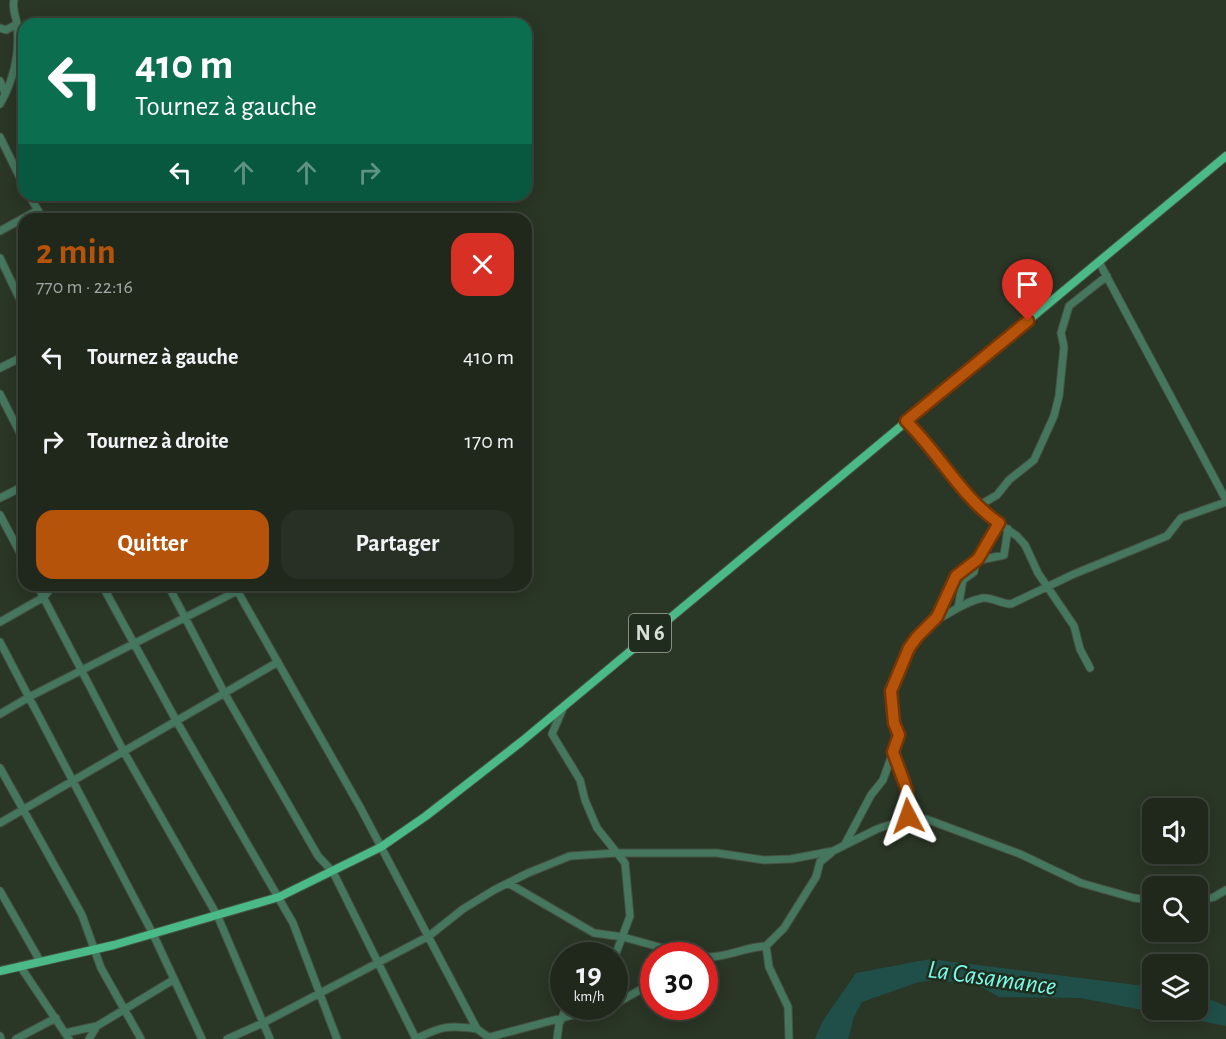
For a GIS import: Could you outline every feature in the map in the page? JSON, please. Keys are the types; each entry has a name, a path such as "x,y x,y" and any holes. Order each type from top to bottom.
{"main road":[{"name":"N 6","path":"0,971 218,917 279,897 381,846 426,816 565,705 1226,156"}],"street":[{"path":"0,104 15,70 17,24 13,8 14,0"},
{"path":"0,28 6,30 17,24"},
{"path":"0,81 5,93"},
{"path":"0,137 18,174"},
{"path":"33,201 40,213"},
{"path":"33,213 38,210"},
{"path":"0,231 18,221"},
{"path":"0,258 18,296"},
{"path":"929,624 958,608 986,598 1002,604 1011,604 1048,585 1167,536 1180,518 1226,501 1099,262"},
{"path":"980,505 997,495 1008,480 1034,460 1054,416 1059,396 1064,347 1061,333 1067,311 1069,306 1107,276"},
{"path":"0,368 18,359"},
{"path":"0,393 18,429"},
{"path":"906,421 929,444 962,489 1025,546 1038,573 1074,626 1080,649 1090,668"},
{"path":"0,498 18,489"},
{"path":"0,515 18,549"},
{"path":"958,608 963,580 974,572 976,561 999,523"},
{"path":"844,844 870,795 883,780 899,735 894,723 891,691 909,648 937,617 956,576 976,561 1004,555 1008,529"},
{"path":"40,591 124,752 218,917 270,1039"},
{"path":"0,622 44,597 48,591"},
{"path":"105,591 177,722 293,923 337,1039"},
{"path":"171,591 225,694 318,856 333,872 379,960 416,1039 449,1025 477,1029 490,1038 552,1020"},
{"path":"0,714 31,696 185,619 230,591"},
{"path":"238,591 381,846 477,1029"},
{"path":"0,642 31,696 153,934 202,1039"},
{"path":"0,823 278,662"},
{"path":"565,705 552,734 554,741 580,780 585,800 597,828 625,863 630,916 621,942"},
{"path":"718,957 745,947 766,946 784,928 816,877 820,862 844,844 908,816 907,790 893,752"},
{"path":"0,768 82,915 101,968 141,1039"},
{"path":"898,822 926,819 944,823 1020,854 1081,883 1142,899"},
{"path":"227,1039 320,994 379,960 429,936 463,909 508,883 570,856 616,853 717,853 764,860 833,851"},
{"path":"508,883 594,933 641,942"},
{"path":"1208,899 1226,890"},
{"path":"0,891 40,961"},
{"path":"766,946 769,967 788,1007 789,1039"},
{"path":"20,966 67,1036 97,1026 173,980"},
{"path":"16,1039 56,1018"},
{"path":"557,1039 561,1020"},
{"path":"89,1039 97,1026"}],"water":[{"name":"La Casamance","path":"930,959 1142,986 1142,1010 1080,998 999,997 978,985 934,980 919,982 862,1002 854,1017 848,1039 815,1039 822,1022 856,973"},
{"path":"1208,999 1226,1006 1226,1026 1195,1020 1208,1020"}],"route":[{"path":"908,816 907,790 893,752 899,735 891,711 891,691 909,648 937,617 948,598 956,576 978,559 999,523 988,516 980,505 962,489 929,444 906,421 1028,321"}]}
